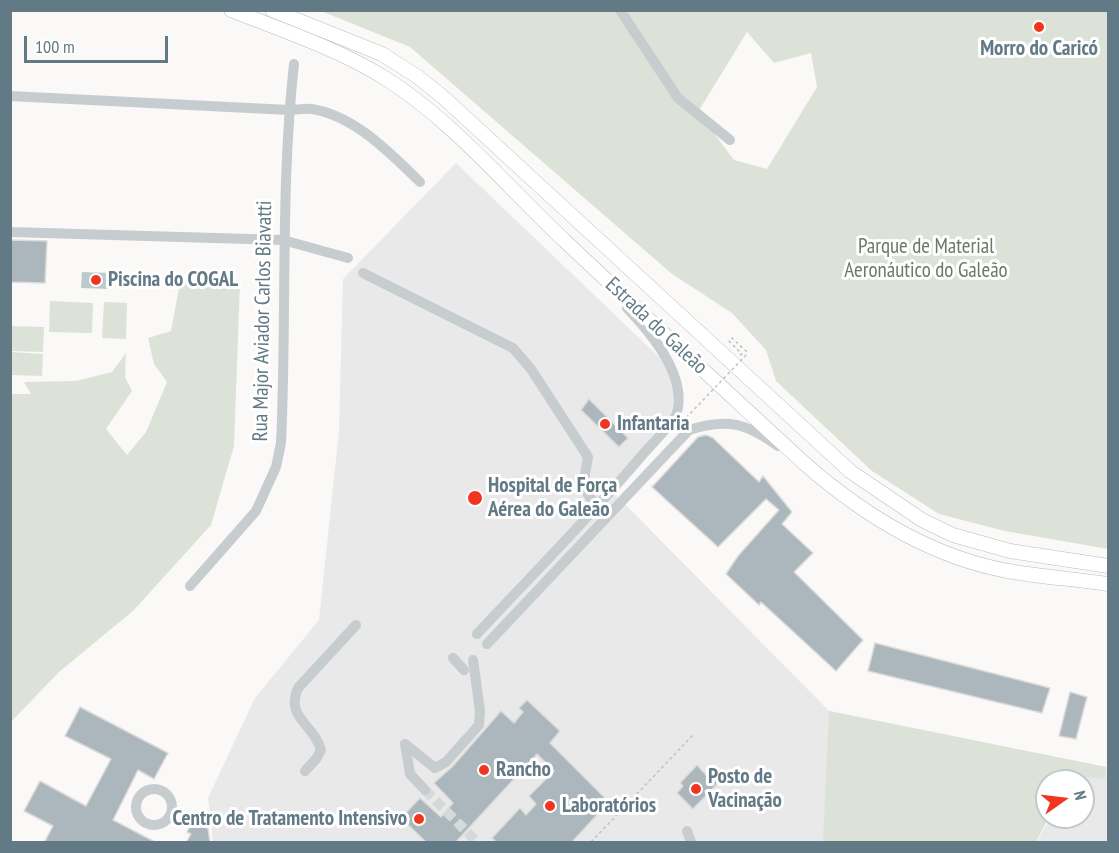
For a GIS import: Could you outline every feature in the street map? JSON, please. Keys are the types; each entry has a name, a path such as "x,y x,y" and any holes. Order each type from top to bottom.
{"main road":[{"name":"Estrada do Galeão","path":"231,10 338,52 412,96 439,117 565,242 804,463 831,487 884,523 956,557 1009,572 1108,584"},
{"name":"Estrada do Galeão","path":"272,10 382,54 418,77 827,451 884,496 922,520 953,535 1010,551 1108,566"}],"street":[{"path":"620,10 678,98 730,140"},
{"name":"Rua Major Aviador Carlos Biavatti","path":"190,586 256,511 276,467 281,443 283,240 289,110 294,64"},
{"path":"10,96 289,110 311,109 338,117 376,142 420,182"},
{"path":"10,232 283,240 348,258"},
{"path":"477,634 620,482 676,416 678,398 674,376 667,357 637,317 565,242"},
{"path":"363,273 513,348 531,369 588,457 583,486 596,507"},
{"path":"487,644 689,430 720,424 755,430 804,463"},
{"path":"305,771 321,750 318,739 295,711 293,699 298,688 356,625"},
{"path":"453,658 464,670"},
{"path":"425,790 410,774 405,744 435,768 446,762 479,725 480,711 473,660"},
{"path":"687,831 694,840"}],"path":[{"path":"682,422 748,353 732,338 729,341 742,354"},
{"path":"591,843 694,734"}],"shaded area":[{"name":"Hospital de Força Aérea do Galeão","path":"456,163 658,356 670,373 674,395 671,414 609,488 829,711 1106,767 1105,780 1108,757 1108,842 1037,842 1044,829 1095,829 1095,769 1035,769 1035,829 1042,829 1036,842 213,842 208,798 255,698 319,620 339,431 343,279"},
{"name":"Piscina do COGAL","path":"82,272 111,273 110,289 81,288"}],"green space":[{"name":"Parque de Material Aeronáutico do Galeão","path":"321,11 1108,11 1108,549 1005,531 939,514 872,471 776,381 766,350 732,313 672,274 410,47","holes":["747,32 774,63 811,53 817,87 767,169 734,160 698,112"]},
{"path":"181,277 240,281 234,446 211,525 133,611 59,672 11,722 11,394 31,394 24,382 76,381 112,372 126,353 125,377 132,391 106,429 127,455 146,432 167,382 154,364 148,338 171,331"},
{"path":"50,301 93,303 92,333 49,332"},
{"path":"104,302 127,303 126,339 102,338"},
{"path":"11,326 44,327 43,352 11,351"},
{"path":"11,352 43,354 42,376 11,375"},
{"path":"829,711 1106,767 1105,779 1095,778 1095,769 1035,769 1035,829 1043,829 1036,842 823,842"}],"building":[{"path":"10,240 47,241 45,283 10,282"},
{"name":"Infantaria","path":"589,399 628,438 619,447 581,410"},
{"path":"706,435 713,438 759,482 763,476 792,512 782,524 813,553 794,572 863,640 836,671 761,602 759,605 726,574 738,556 779,510 766,499 718,547 652,487 698,437"},
{"path":"875,643 1050,688 1042,713 868,671"},
{"path":"1070,692 1087,697 1076,739 1059,736"},
{"path":"527,700 560,731 550,743 609,802 571,843 497,843 492,838 520,808 526,815 536,804 529,796 554,771 537,754 455,843 427,843 401,818 420,798 441,817 453,803 434,783 452,767 501,711 514,723 523,712 519,708"},
{"path":"80,707 168,753 154,779 138,770 113,820 157,843 44,843 53,826 24,811 40,781 86,806 111,759 65,736"},
{"name":"Posto de Vacinação","path":"697,765 707,776 713,769 722,779 693,809 677,793 683,786 680,783"},
{"path":"192,822 208,828 210,843 186,843 191,834 187,832"}],"tunnel":[{"path":"425,790 477,842"}],"place":[{"name":"Morro do Caricó","path":"1039,27"},
{"name":"Piscina do COGAL","path":"96,280"},
{"name":"Infantaria","path":"605,424"},
{"name":"Hospital de Força Aérea do Galeão","path":"475,498"},
{"name":"Rancho","path":"484,770"},
{"name":"Posto de Vacinação","path":"696,789"},
{"name":"Laboratórios","path":"550,806"},
{"name":"Centro de Tratamento Intensivo","path":"419,819"}]}
